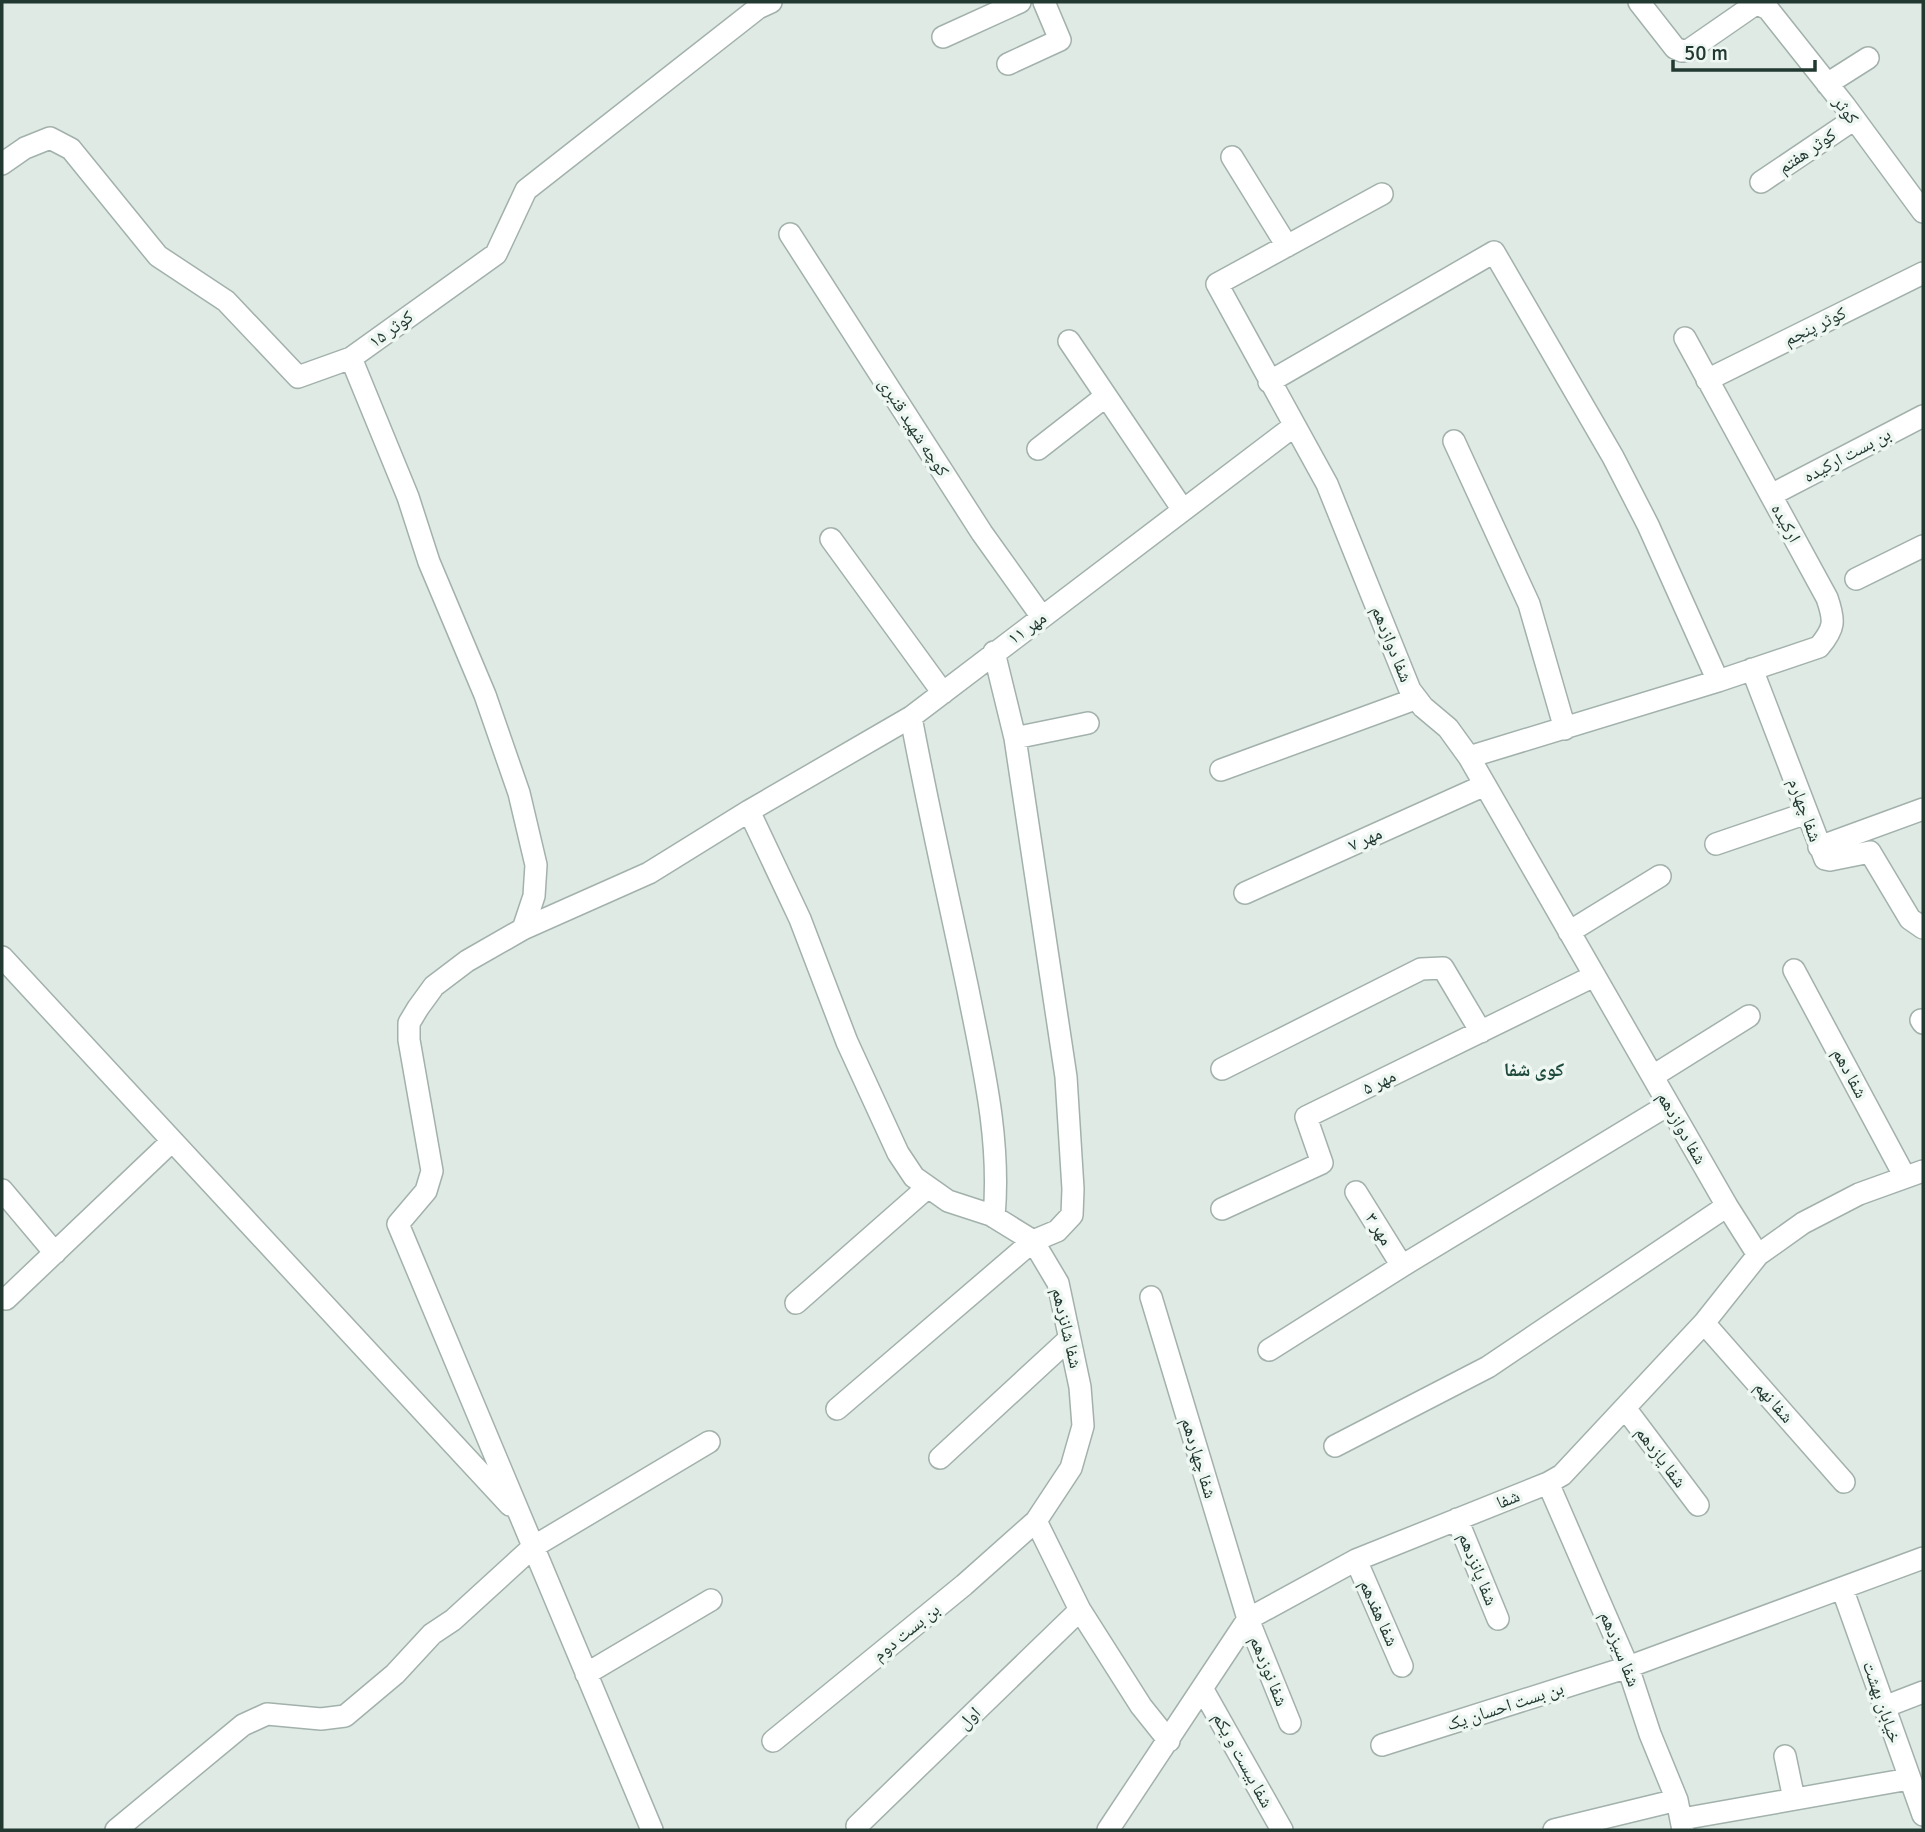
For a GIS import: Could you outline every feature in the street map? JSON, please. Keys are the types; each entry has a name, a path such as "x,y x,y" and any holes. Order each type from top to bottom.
{"street":[{"name":"کوثر ۱۵","path":"2,164 25,148 50,138 71,149 158,256 226,301 298,377 351,358 496,254 526,190 758,8 771,2"},
{"path":"943,37 1020,2"},
{"path":"1008,64 1060,40 1044,2"},
{"name":"کوثر","path":"1639,2 1675,48 1682,51 1689,50 1754,5 1768,9 1923,212"},
{"path":"1827,85 1868,58"},
{"name":"کوثر هفتم","path":"1761,182 1853,120"},
{"path":"1232,158 1287,246"},
{"name":"شفا دوازدهم","path":"1382,194 1217,284 1327,484 1415,699 1448,728 1469,757 1668,1105 1758,1255"},
{"name":"کوچه شهید قنبری","path":"790,234 982,533 1042,617"},
{"path":"1269,382 1494,252 1613,457 1718,681"},
{"name":"کوثر پنجم","path":"1707,380 1923,273"},
{"name":"ارکیده","path":"1685,338 1827,598 1834,617 1830,634 1819,646 1752,669"},
{"path":"1069,341 1183,510"},
{"path":"351,358 408,497 429,562 485,695 519,793 537,865 534,896 523,929"},
{"path":"1038,449 1106,396"},
{"name":"بن بست ارکیده","path":"1771,495 1923,416"},
{"name":"مهر ۱۱","path":"520,1516 398,1224 426,1191 432,1171 409,1040 410,1023 418,1007 435,986 467,961 523,929 649,873 749,811 911,717 1294,426"},
{"path":"1454,440 1529,604 1565,729"},
{"path":"831,539 943,692"},
{"path":"1856,579 1923,546"},
{"path":"837,1409 1033,1241 1057,1231 1072,1215 1073,1189 1066,1077 1015,738 994,652"},
{"path":"1469,757 1752,669"},
{"name":"شفا چهارم","path":"1752,669 1825,859 1870,852 1910,919 1923,928"},
{"path":"1221,770 1415,699"},
{"path":"911,717 935,847 952,912 991,1104 997,1184 994,1217"},
{"path":"1015,738 1088,723"},
{"name":"مهر ۷","path":"1245,893 1485,785"},
{"path":"1819,847 1923,809"},
{"name":"شفا شانزدهم","path":"749,811 800,919 846,1042 898,1153 914,1177 948,1201 994,1217 1033,1241 1058,1283 1080,1387 1083,1426 1070,1468 1037,1521"},
{"path":"1716,844 1807,813"},
{"path":"1569,932 1660,876"},
{"path":"2,957 520,1516 652,1830"},
{"path":"1222,1069 1422,969 1443,968 1481,1032"},
{"name":"شفا دهم","path":"1794,970 1914,1174"},
{"name":"مهر ۵","path":"1222,1209 1322,1163 1307,1117 1594,976"},
{"path":"1653,1076 1749,1016"},
{"path":"1269,1350 1668,1105"},
{"path":"6,1299 172,1141"},
{"name":"شفا","path":"1108,1830 1248,1619 1356,1560 1562,1475 1704,1323 1758,1255 1803,1223 1859,1194 1914,1174"},
{"path":"796,1303 928,1186"},
{"path":"2,1190 55,1253"},
{"name":"مهر ۳","path":"1356,1192 1402,1266"},
{"path":"1335,1446 1488,1367 1727,1206"},
{"name":"شفا چهاردهم","path":"1151,1297 1248,1619"},
{"name":"شفا نهم","path":"1704,1323 1844,1482"},
{"path":"940,1458 1069,1339"},
{"name":"شفا یازدهم","path":"1625,1408 1698,1505"},
{"path":"116,1830 243,1726 267,1714 321,1719 345,1716 395,1674 432,1634 453,1620 533,1547 709,1442"},
{"name":"شفا سیزدهم","path":"1548,1483 1628,1667 1681,1816"},
{"name":"شفا پانزدهم","path":"1457,1520 1498,1619"},
{"path":"1037,1521 1080,1610 1141,1706 1169,1741"},
{"name":"بن بست دوم","path":"773,1741 964,1585 1037,1521"},
{"name":"بن بست احسان یک","path":"1382,1745 1628,1667 1923,1558"},
{"name":"شفا هفدهم","path":"1356,1560 1402,1666"},
{"name":"خیابان بهشت","path":"1842,1588 1923,1815"},
{"path":"586,1674 711,1600"},
{"name":"اول","path":"857,1826 1080,1610"},
{"name":"شفا نوزدهم","path":"1248,1619 1290,1723"},
{"name":"شفا بیست و یکم","path":"1203,1690 1282,1830"},
{"path":"1884,1707 1923,1692"},
{"path":"1785,1756 1794,1799"},
{"path":"1555,1830 1681,1816 1909,1779"}],"district":[{"name":"کوی شفا","path":"1534,1069"}]}
